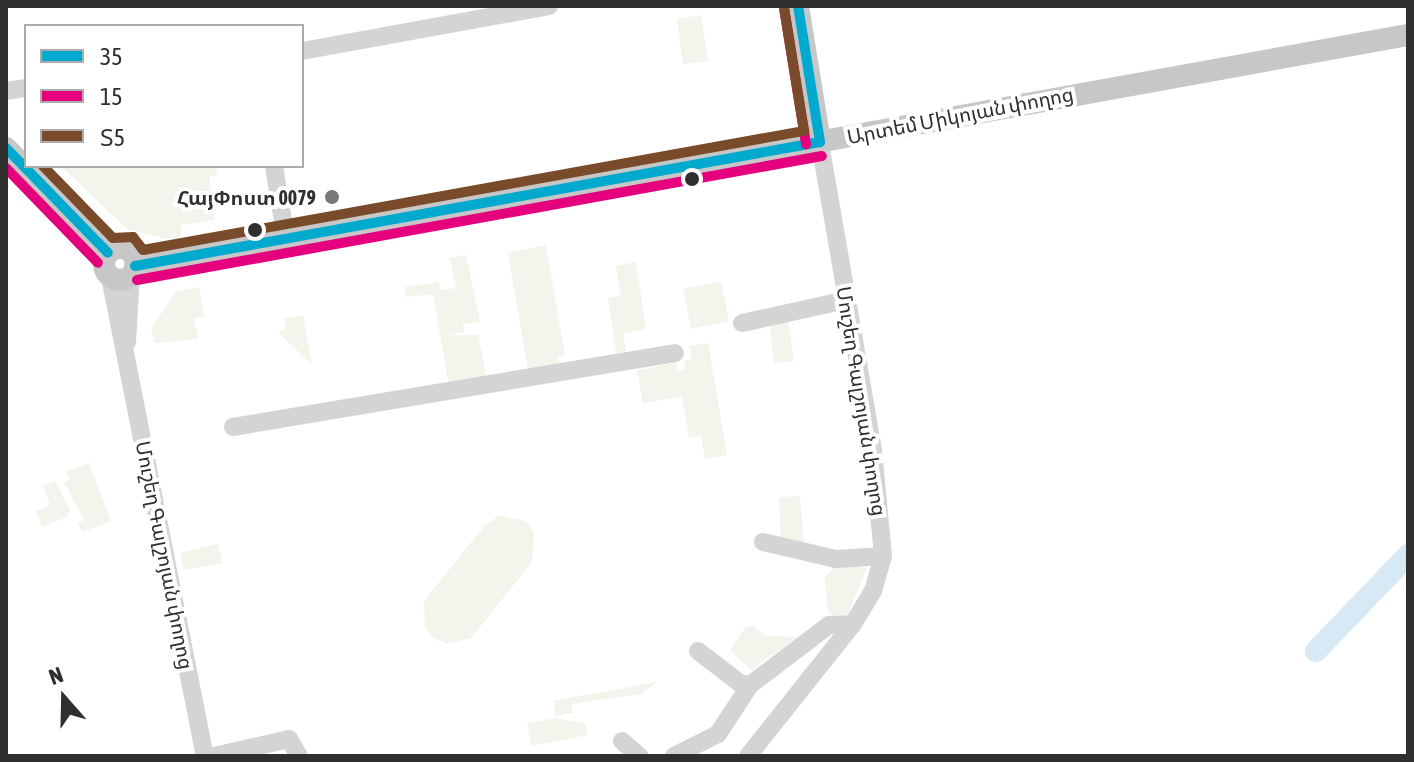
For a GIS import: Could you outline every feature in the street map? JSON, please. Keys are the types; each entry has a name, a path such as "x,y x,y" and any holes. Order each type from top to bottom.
{"main road":[{"name":"Մուշեղ Գալշոյան փողոց","path":"798,6 820,142"},
{"name":"Արտեմ Միկոյան փողոց","path":"125,272 286,239 1408,35"},
{"path":"6,148 24,167"},
{"path":"25,168 108,253 104,268 125,272"}],"street":[{"path":"304,51 549,6"},
{"name":"Մուշեղ Գալշոյան փողոց","path":"748,756 853,624 873,591 883,556 873,450 820,142"},
{"path":"274,168 286,239"},
{"name":"Մուշեղ Գալշոյան փողոց","path":"125,272 126,353 205,756"},
{"path":"742,323 847,300"},
{"path":"233,427 675,353"},
{"path":"763,542 836,559 883,556"},
{"path":"674,756 718,734 750,685 829,625 853,624"},
{"path":"698,651 741,684 750,685"},
{"path":"214,756 289,739 299,756"},
{"path":"622,741 639,756"}],"shaded area":[{"path":"701,15 708,61 683,64 677,19"},
{"path":"63,168 216,168 218,174 209,177 215,220 181,225 181,237 167,239 127,229"},
{"path":"546,245 565,356 558,357 560,364 528,369 508,253"},
{"path":"466,255 480,322 463,324 464,332 448,336 478,334 487,381 449,387 433,294 406,297 404,287 439,282 440,290 456,288 450,258"},
{"path":"636,262 646,329 623,334 626,351 616,353 608,298 621,295 616,266"},
{"path":"721,281 729,321 691,329 683,289"},
{"path":"199,287 204,317 194,318 198,339 155,343 151,328 176,292"},
{"path":"303,315 312,365 278,332 286,329 284,318"},
{"path":"787,315 794,361 774,363 769,318"},
{"path":"708,343 727,455 705,459 701,436 689,437 682,397 643,403 637,370 676,363 677,372 685,370 684,361 692,359 690,346"},
{"path":"89,463 111,521 82,532 78,523 84,520 64,482 69,480 66,471"},
{"path":"55,481 70,510 67,517 42,527 36,511 50,505 43,486"},
{"path":"800,496 804,543 781,544 779,497"},
{"path":"499,516 526,521 534,533 532,562 471,638 447,644 433,638 425,627 424,601 485,525"},
{"path":"218,544 222,563 184,570 180,553"},
{"path":"837,565 867,568 847,616 836,618 828,612 825,577"},
{"path":"753,626 766,636 798,637 751,670 730,650 745,628"},
{"path":"657,682 641,694 571,704 573,713 556,716 553,701"},
{"path":"556,718 585,723 588,735 531,746 527,723"}],"waterway":[{"path":"1316,651 1408,555"}],"transit line":[{"name":"35","path":"798,6 820,142"},
{"name":"15","path":"784,8 806,144"},
{"name":"Տ5","path":"45,168 113,238 133,237 143,250 804,131 784,8"},
{"name":"35","path":"135,266 820,142"},
{"name":"35","path":"6,148 24,167"},
{"name":"15","path":"137,280 822,156"},
{"name":"15","path":"6,168 98,263"},
{"name":"35","path":"25,168 108,253"}],"place":[{"name":"ՀայՓոստ 0079","path":"332,197"}]}
